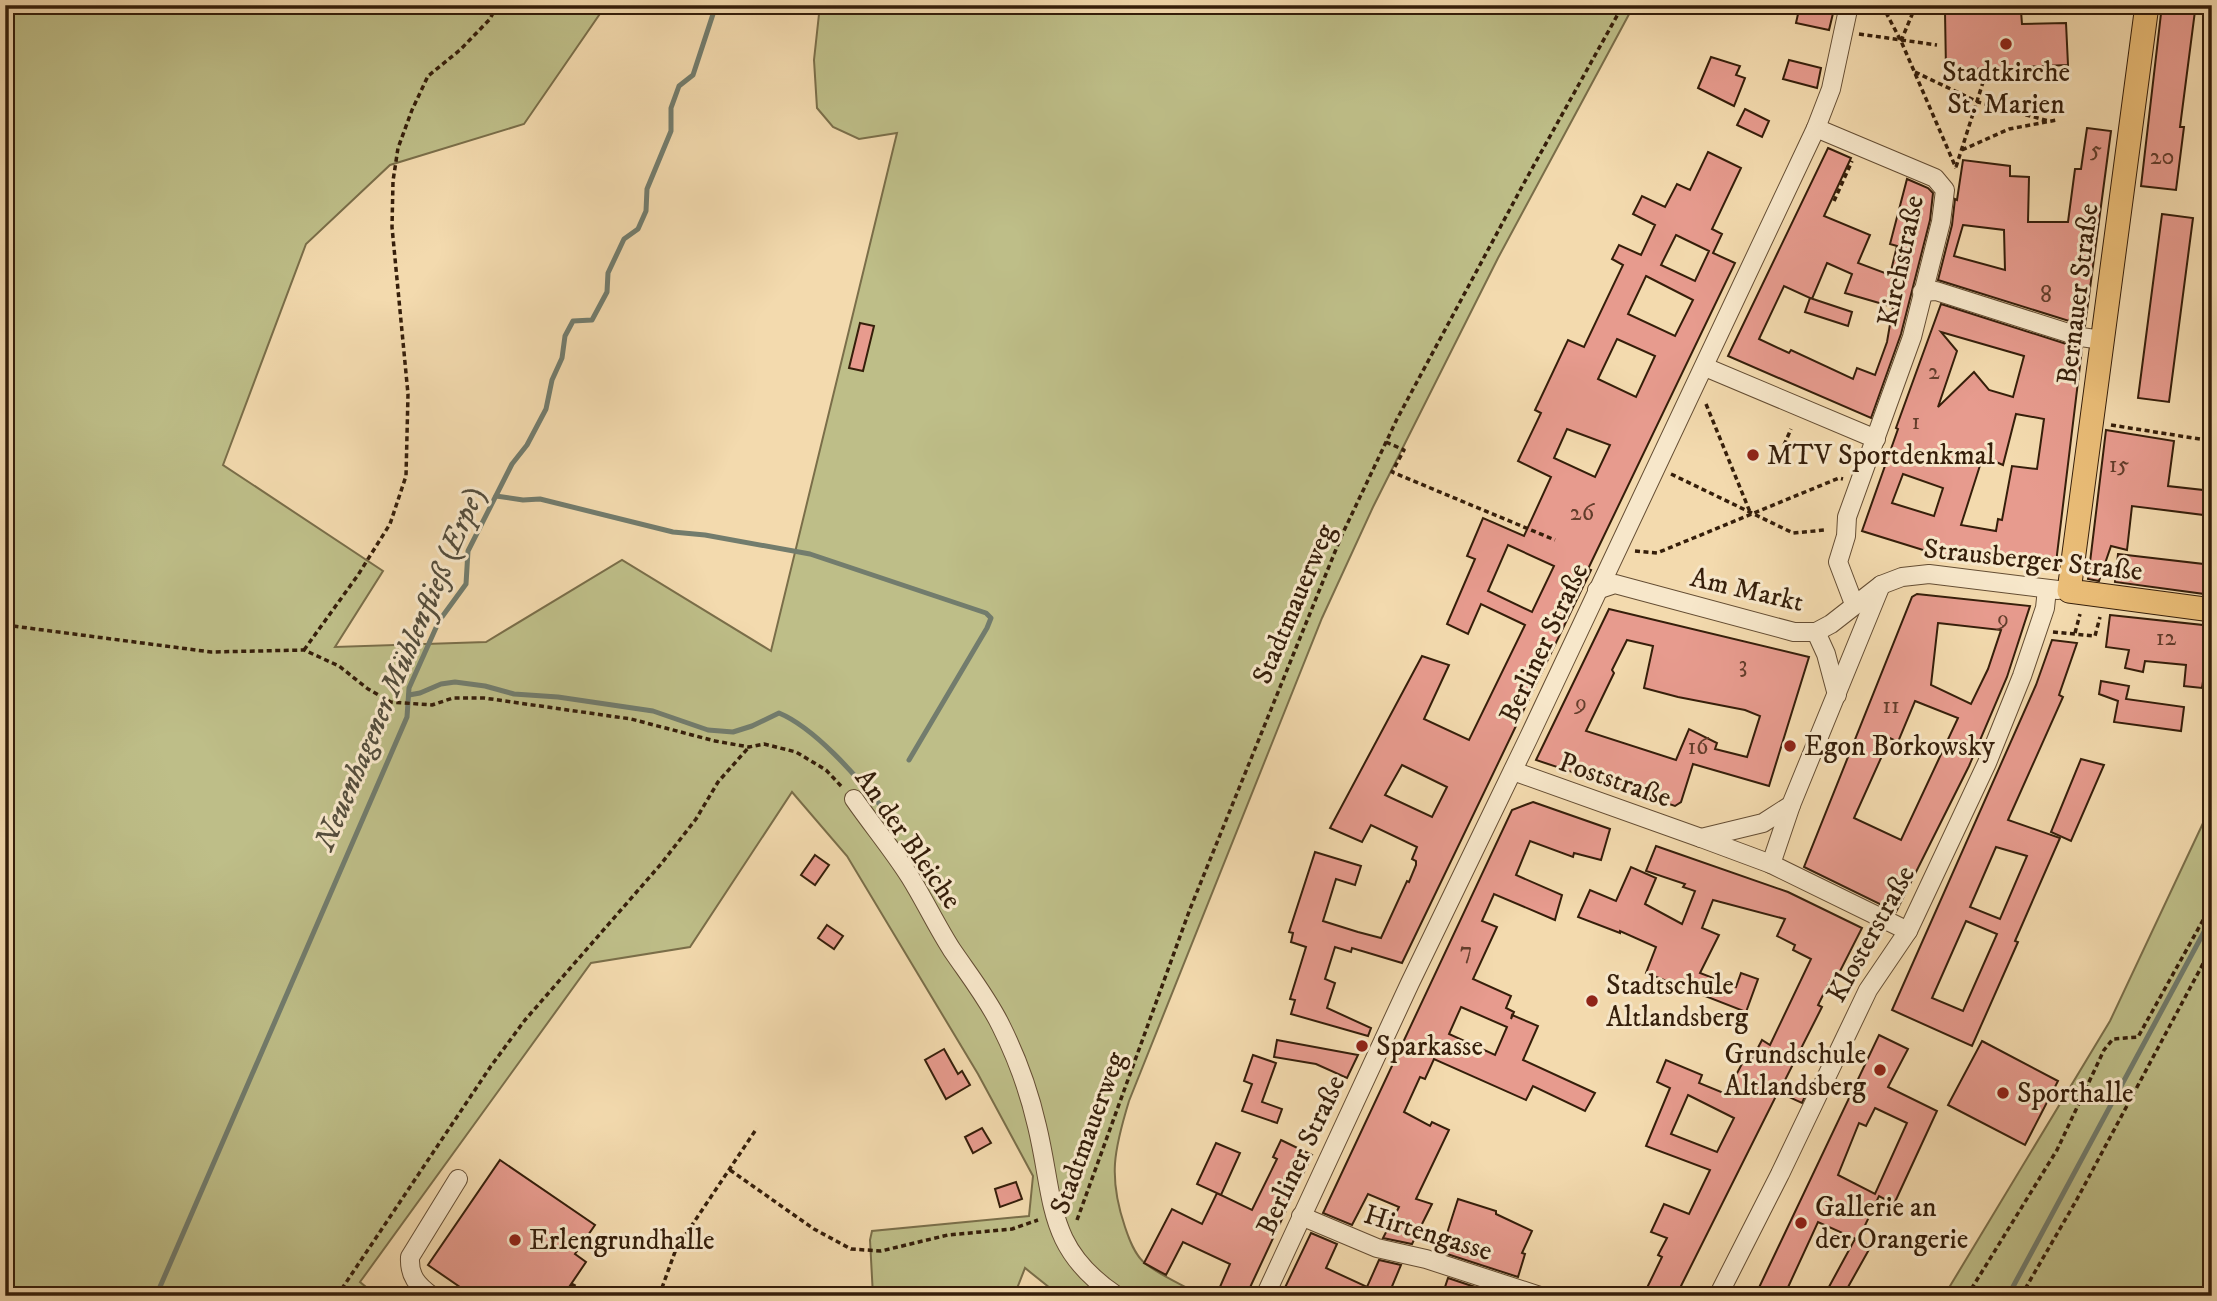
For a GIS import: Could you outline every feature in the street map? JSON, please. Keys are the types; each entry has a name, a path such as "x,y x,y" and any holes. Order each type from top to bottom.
{"main road":[{"name":"Bernauer Straße","path":"2066,596 2092,422 2147,5"},
{"name":"Strausberger Straße","path":"2066,596 2212,610"}],"street":[{"name":"Berliner Straße","path":"1265,1296 1410,982 1513,771 1816,128 1831,89 1849,5"},
{"name":"Kirchstraße","path":"1816,128 1935,178 1945,190 1941,222 1912,337 1876,439"},
{"path":"1922,292 1936,291 2081,337 2102,340"},
{"path":"1705,366 1876,439"},
{"name":"Am Markt","path":"1597,590 1615,584 1794,632 1815,632 1831,624 1854,604 1838,562 1846,536 1847,517 1876,439"},
{"name":"Strausberger Straße","path":"1854,604 1881,585 1902,577 1929,575 2066,596"},
{"path":"1771,863 1791,805 1881,585"},
{"name":"Klosterstraße","path":"1718,1296 1868,990 1908,931 1986,763 2022,676 2045,608 2066,596"},
{"path":"1815,632 1826,654 1837,695"},
{"name":"Poststraße","path":"1513,771 1771,863 1908,931"},
{"name":"An der Bleiche","path":"854,799 910,877 951,948 1000,1023 1019,1064 1037,1126 1053,1214 1067,1247 1073,1258 1091,1276 1117,1296"},
{"path":"1701,838 1763,822 1791,805"},
{"path":"432,1296 415,1282 410,1257 458,1179"},
{"name":"Hirtengasse","path":"1301,1216 1377,1248 1426,1259 1540,1296"}],"path":[{"path":"5,625 211,652 304,650 358,575 390,524 406,477 408,394 392,227 393,181 398,148 428,76 460,50 490,19 498,5"},
{"name":"Stadtmauerweg","path":"1067,1247 1190,909 1332,561 1386,442 1524,183 1623,5"},
{"path":"1882,5 1901,41 1956,168"},
{"path":"1901,41 1916,5"},
{"path":"1844,32 1937,45"},
{"path":"1913,71 1978,102 2049,121"},
{"path":"1945,190 1956,168 1985,76"},
{"path":"1962,150 2009,129 2057,120"},
{"path":"1834,201 1855,155"},
{"path":"1706,404 1751,513"},
{"path":"2092,422 2212,441"},
{"path":"1784,445 1791,429"},
{"path":"1386,442 1404,450 1392,472 1555,540"},
{"path":"1657,467 1793,533 1825,530"},
{"path":"1633,551 1657,553 1839,478 1844,480"},
{"path":"2066,596 2074,634"},
{"path":"2037,630 2095,636 2102,611"},
{"name":"An der Bleiche","path":"304,650 339,666 368,689 391,702 432,705 453,698 464,698 553,707 631,719 715,741 749,747 764,744 796,752 826,770 854,799"},
{"path":"337,1296 491,1066 525,1020 661,863 695,819 718,782 749,747"},
{"path":"1967,1296 2057,1150 2104,1050 2113,1039 2138,1037 2212,904"},
{"path":"2021,1296 2076,1201 2212,947"},
{"path":"659,1296 676,1249 757,1128"},
{"path":"730,1170 834,1241 851,1249 881,1251 948,1235 1012,1229 1053,1214"},
{"path":"572,1284 594,1296"}],"green space":[{"path":"5,5 606,5 524,124 390,165 306,244 223,465 383,571 335,647 486,642 622,560 771,651 897,133 859,139 833,127 817,108 814,60 820,5 1634,5 1498,258 1373,507 1322,618 1129,1101 1115,1164 1116,1193 1128,1237 1142,1261 1202,1296 1060,1296 1025,1268 1014,1296 873,1296 870,1240 872,1231 1029,1216 1033,1176 978,1074 847,856 792,792 690,947 591,963 360,1282 377,1296 5,1296"},
{"path":"2212,804 2212,1296 1944,1296 2110,1021"}],"building":[{"path":"1800,5 1835,5 1829,30 1796,23"},
{"path":"2162,5 2184,5 2183,10 2195,11 2180,127 2184,127 2176,190 2141,186"},
{"name":"Stadtkirche St. Marien","path":"2021,11 2022,24 2066,23 2068,65 1946,70 1945,12"},
{"path":"1711,57 1740,66 1736,75 1745,78 1734,106 1698,88"},
{"path":"1789,60 1821,68 1817,88 1783,79"},
{"path":"1745,109 1769,121 1762,137 1737,125"},
{"path":"2087,128 2111,131 2085,326 1938,280 1952,225 1963,160 2010,166 2010,176 2029,177 2028,222 2068,222 2075,169 2081,169","holes":["1963,225 2004,230 2005,270 1954,256"]},
{"path":"1828,148 1851,158 1824,216 1870,235 1858,263 1890,275 1897,246 1890,244 1907,179 1933,193 1930,220 1901,334 1871,418 1728,356","holes":["1827,263 1852,274 1845,293 1893,307 1887,342 1875,375 1857,368 1853,379 1791,350 1789,353 1759,339 1784,286 1812,299"]},
{"path":"1708,152 1741,168 1712,229 1722,234 1713,253 1735,263 1402,963 1352,948 1351,952 1335,947 1325,979 1335,983 1327,1008 1371,1028 1368,1036 1291,1014 1295,1000 1290,999 1306,947 1291,942 1293,933 1289,932 1315,852 1361,866 1355,885 1336,879 1323,921 1381,938 1416,865 1416,861 1412,859 1417,847 1371,825 1362,842 1330,828 1422,656 1449,665 1424,719 1469,740 1525,625 1481,604 1468,634 1447,624 1475,559 1467,556 1483,518 1524,536 1551,477 1518,461 1541,413 1535,410 1568,340 1584,347 1623,265 1612,259 1619,245 1641,255 1655,225 1633,214 1642,196 1665,207 1677,184 1690,190","holes":["1676,235 1709,251 1695,281 1661,265","1646,276 1693,300 1675,336 1628,314","1617,339 1655,356 1636,397 1598,379","1567,429 1610,445 1595,477 1554,458","1508,545 1554,566 1532,612 1488,591","1402,765 1447,787 1432,817 1385,795"]},
{"path":"2162,214 2193,218 2169,402 2138,398"},
{"path":"1810,298 1852,312 1848,326 1805,312"},
{"path":"1941,304 2082,349 2055,571 1936,554 1862,531 1898,429 1896,428","holes":["1941,332 2024,356 2013,397 1989,390 1974,372 1938,407 1957,351","2016,414 2044,419 2037,469 2012,466 2002,520 1998,519 1996,531 1961,525 1983,456 2003,465","1903,474 1943,488 1934,516 1892,503"]},
{"path":"860,323 874,326 863,371 849,368"},
{"path":"2106,430 2174,441 2168,486 2212,491 2212,516 2132,506 2127,550 2111,546 2099,581 2088,579"},
{"path":"2118,554 2212,565 2212,595 2115,582"},
{"path":"1917,594 2030,606 2007,677 1969,766 1896,912 1804,867 1912,597","holes":["1938,623 2001,630 1988,669 1971,704 1931,685","1915,701 1958,718 1901,840 1854,818 1890,738 1898,742"]},
{"path":"1609,609 1809,657 1769,786 1693,764 1681,802 1675,806 1536,760","holes":["1627,640 1653,646 1644,688 1745,710 1760,716 1747,757 1715,749 1717,743 1689,729 1676,760 1586,731"]},
{"path":"2110,615 2212,626 2212,677 2204,675 2202,688 2184,686 2186,665 2145,661 2143,672 2125,668 2129,650 2106,647"},
{"path":"2052,640 2077,643 2059,695 2063,697 2008,820 2060,838 1972,1046 1892,1010 2036,685","holes":["1996,847 2027,856 2000,919 1970,907","1966,921 1997,934 1963,1011 1932,998"]},
{"path":"2101,681 2129,686 2126,699 2184,707 2181,731 2114,722 2118,701 2099,694"},
{"path":"2081,759 2104,765 2071,841 2051,832"},
{"path":"1533,802 1610,829 1601,860 1574,853 1573,857 1530,841 1516,875 1562,895 1555,920 1494,894 1482,921 1497,927 1473,979 1511,996 1506,1008 1514,1012 1513,1015 1538,1026 1523,1060 1595,1093 1585,1111 1533,1086 1526,1100 1434,1059 1425,1079 1420,1077 1404,1112 1430,1126 1432,1122 1449,1130 1416,1199 1432,1204 1412,1244 1383,1238 1399,1207 1368,1194 1352,1225 1323,1213 1512,810","holes":["1461,1007 1507,1027 1495,1055 1449,1034"]},
{"path":"1656,846 1788,892 1862,928 1834,983 1830,981 1818,1005 1822,1007 1785,1080 1807,1092 1802,1103 1778,1092 1676,1296 1643,1296 1662,1257 1658,1255 1667,1238 1651,1232 1664,1204 1689,1214 1710,1170 1646,1146 1670,1088 1657,1082 1666,1060 1702,1075 1699,1083 1726,1094 1744,1060 1750,1063 1762,1040 1770,1045 1811,959 1793,950 1795,945 1777,936 1785,919 1713,900 1702,928 1719,935 1700,973 1736,987 1741,973 1758,979 1746,1012 1646,973 1656,947 1578,917 1590,890 1616,901 1631,867 1656,878 1645,904 1682,924 1695,891 1683,887 1685,884 1646,871","holes":["1688,1095 1734,1118 1717,1152 1671,1134"]},
{"path":"815,855 829,865 815,885 801,875"},
{"path":"827,925 843,936 834,949 818,938"},
{"path":"1879,1035 1908,1049 1888,1087 1937,1111 1894,1204 1879,1196 1858,1240 1818,1222 1784,1296 1755,1296","holes":["1875,1108 1907,1123 1875,1194 1838,1175 1859,1123 1866,1126"]},
{"path":"1277,1040 1358,1055 1347,1078 1316,1064 1274,1057"},
{"name":"Sporthalle","path":"1982,1041 2058,1081 2025,1145 1948,1105"},
{"path":"944,1049 958,1074 962,1071 970,1085 946,1099 925,1060"},
{"path":"1253,1055 1276,1063 1262,1102 1282,1109 1277,1123 1242,1111 1252,1084 1244,1081"},
{"path":"982,1128 991,1143 973,1153 965,1137"},
{"path":"1281,1140 1312,1155 1246,1296 1216,1296 1230,1264 1183,1242 1166,1275 1144,1263 1172,1209 1202,1224 1217,1193 1252,1210 1277,1159 1273,1157"},
{"path":"1216,1143 1240,1153 1221,1195 1197,1184"},
{"name":"Erlengrundhalle","path":"500,1160 595,1225 575,1254 586,1262 563,1296 473,1296 428,1265"},
{"path":"1016,1182 1022,1199 1000,1207 995,1189"},
{"path":"1458,1199 1496,1211 1496,1214 1532,1231 1522,1253 1525,1254 1518,1277 1441,1252"},
{"path":"1311,1233 1337,1244 1326,1268 1367,1287 1379,1260 1401,1265 1388,1296 1281,1296"},
{"path":"1855,1239 1871,1246 1843,1296 1824,1296"},
{"path":"1448,1278 1490,1292 1489,1296 1442,1296"}],"waterway":[{"name":"Neuenhagener Mühlenfließ (Erpe)","path":"156,1296 407,717 409,688 439,621 466,584 468,551 512,464 527,445 546,409 552,380 562,358 565,336 573,321 592,320 607,292 608,273 624,239 638,229 646,211 647,189 671,131 671,108 679,86 693,75 716,5"},
{"path":"496,496 523,500 540,499 673,532 705,535 810,554 986,613 991,618 987,628 909,760"},
{"path":"409,695 455,682 514,694 558,697 653,711 708,730 733,732 779,713 821,741 881,806"},
{"path":"2008,1296 2212,917"}],"place":[{"name":"Stadtkirche St. Marien","path":"2006,44"},
{"name":"MTV Sportdenkmal","path":"1753,455"},
{"name":"Egon Borkowsky","path":"1790,746"},
{"name":"Stadtschule Altlandsberg","path":"1592,1001"},
{"name":"Sparkasse","path":"1362,1046"},
{"name":"Grundschule Altlandsberg","path":"1880,1070"},
{"name":"Sporthalle","path":"2003,1093"},
{"name":"Gallerie an der Orangerie","path":"1801,1223"},
{"name":"Erlengrundhalle","path":"515,1240"}]}
